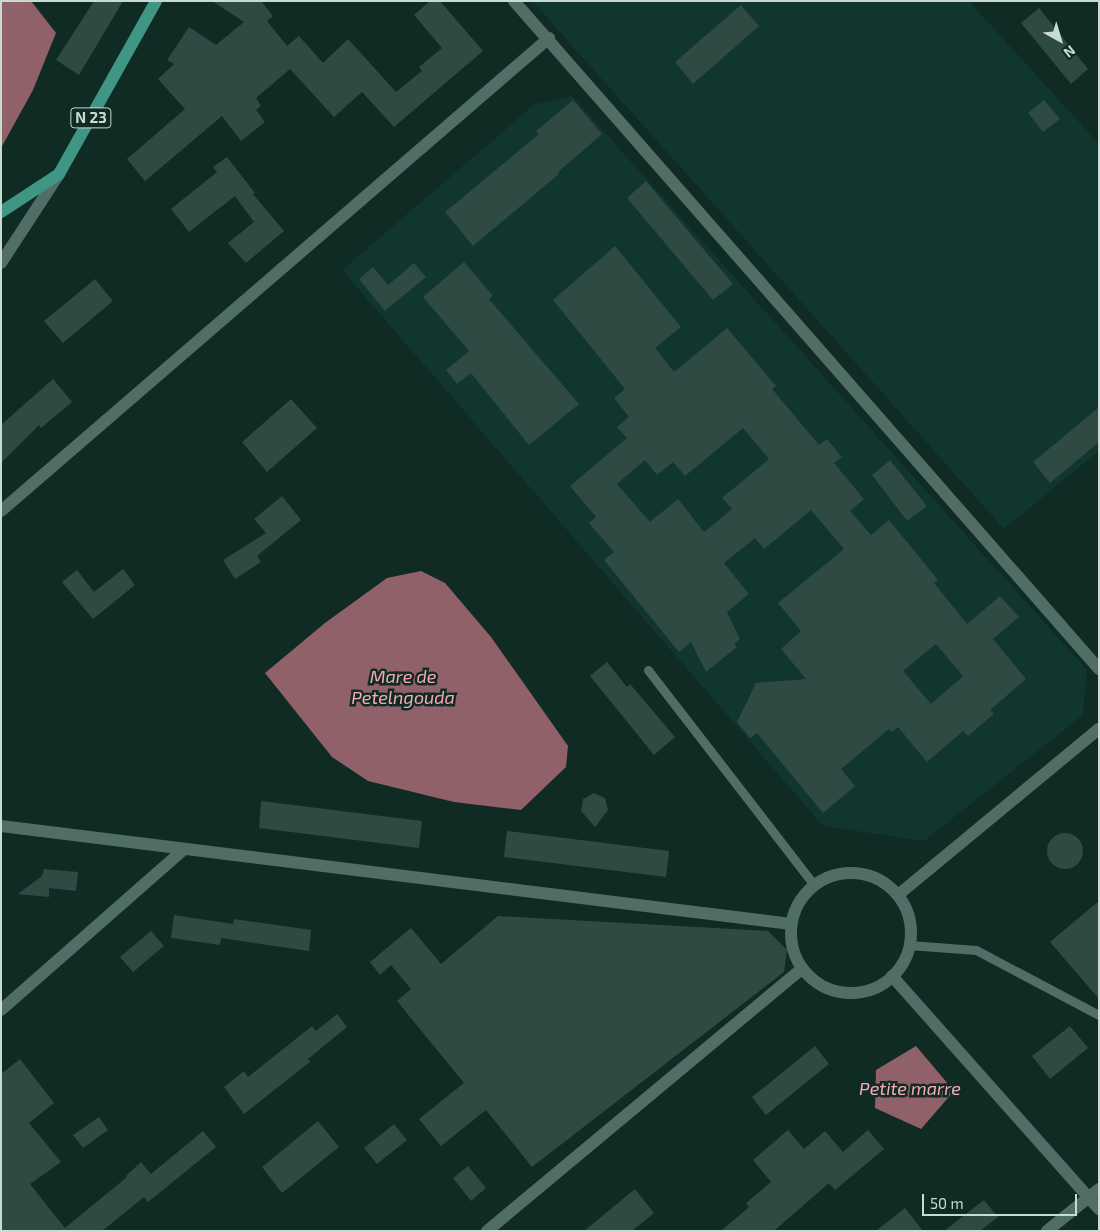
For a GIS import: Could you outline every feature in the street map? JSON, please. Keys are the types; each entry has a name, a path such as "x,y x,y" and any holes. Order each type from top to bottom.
{"main road":[{"name":"N 23","path":"1,212 59,174 156,1"}],"street":[{"path":"514,1 549,38 1099,669"},
{"path":"1,511 549,38"},
{"path":"1,263 59,174"},
{"path":"898,895 1099,728"},
{"path":"1,826 791,924"},
{"path":"1,1010 183,850"},
{"path":"858,872 880,880 898,895 906,910 911,927 909,946 903,962 892,976 875,987 855,992 829,988 817,983 802,969 792,947 791,924 798,902 814,885 835,874 858,872"},
{"path":"487,1231 802,969"},
{"path":"892,976 1094,1193 1099,1209"},
{"path":"1047,1231 1094,1193"}],"lane":[{"path":"648,670 814,885"},
{"path":"909,946 976,950 1099,1015"}],"shaded area":[{"path":"532,1 969,1 1099,144 1099,451 1004,529"},
{"path":"572,96 1087,670 1083,715 924,841 823,826 342,270 535,104"}],"water":[{"path":"1,1 31,1 56,33 33,90 1,148"},
{"name":"Mare de Petelngouda","path":"421,571 445,583 491,637 568,746 566,767 521,810 454,802 368,781 332,757 265,673 325,623 387,578"},
{"name":"Petite marre","path":"916,1046 954,1091 921,1129 875,1108 876,1070"}],"building":[{"path":"94,1 123,1 79,75 56,60"},
{"path":"212,1 261,1 273,16 267,21 287,46 299,36 323,63 348,39 396,92 422,71 419,67 442,48 414,15 430,1 440,1 483,51 394,127 362,92 334,117 290,69 256,98 261,106 256,110 265,122 241,141 222,116 145,181 127,159 185,109 158,79 174,64 167,60 189,27 216,45 244,22"},
{"path":"741,5 759,26 693,84 675,62"},
{"path":"1039,8 1088,69 1071,84 1021,23"},
{"path":"573,100 602,134 558,172 559,174 473,246 445,212 539,134 536,131"},
{"path":"1044,100 1060,119 1043,132 1028,113"},
{"path":"227,157 255,193 253,194 284,231 246,263 228,243 254,222 235,196 189,232 171,209 217,172 213,167"},
{"path":"646,181 733,284 713,300 627,198"},
{"path":"615,246 681,327 655,348 674,372 727,328 776,386 772,389 819,445 827,439 842,457 834,463 864,499 850,511 871,535 889,520 938,580 934,583 967,624 1000,596 1019,617 993,639 1026,679 990,710 994,714 968,736 963,731 927,762 898,727 892,732 889,729 841,769 855,786 823,813 757,733 750,738 737,722 756,683 806,679 781,649 801,631 778,603 844,549 811,510 764,549 755,538 724,563 749,594 727,612 740,639 734,644 737,647 706,672 691,642 679,652 604,560 614,552 589,523 596,517 570,486 627,438 617,427 629,417 614,398 625,389 553,300","holes":["743,428 769,459 722,498 732,509 704,532 678,499 650,522 617,484 645,460 657,475 673,462 685,476","936,644 963,676 931,704 903,671"]},
{"path":"464,262 493,296 489,299 579,404 529,445 471,373 457,384 446,370 469,351 423,297"},
{"path":"414,263 426,277 385,311 359,279 373,267 388,285"},
{"path":"95,279 113,301 63,343 44,321"},
{"path":"53,379 72,402 41,428 39,425 1,463 1,425"},
{"path":"291,399 317,428 267,472 242,442"},
{"path":"1099,407 1099,442 1050,483 1033,462"},
{"path":"890,460 927,506 907,521 872,475"},
{"path":"282,496 301,520 257,556 261,562 235,579 223,560 266,533 254,519"},
{"path":"123,569 135,585 93,619 62,582 77,570 94,592"},
{"path":"607,662 627,687 630,684 675,737 654,755 590,676"},
{"path":"594,793 605,798 608,810 595,827 581,811 583,799"},
{"path":"261,801 422,821 419,848 259,828"},
{"path":"507,831 669,851 666,877 504,857"},
{"path":"1065,833 1072,834 1078,838 1082,844 1082,858 1078,864 1072,868 1065,869 1058,868 1052,864 1048,858 1047,851 1048,844 1052,838 1058,834"},
{"path":"44,869 78,872 76,891 49,888 49,897 18,894 42,876"},
{"path":"1099,901 1099,999 1050,942"},
{"path":"174,915 233,924 234,919 311,930 309,951 221,938 220,945 171,938"},
{"path":"498,916 768,931 787,950 784,972 532,1167 486,1110 441,1146 419,1119 464,1083 397,1001 411,989 391,965 380,975 370,962 411,928 441,964"},
{"path":"151,931 164,946 133,972 120,957"},
{"path":"337,1014 347,1027 308,1059 310,1062 244,1114 224,1087 244,1071 248,1077 312,1026 316,1031"},
{"path":"1070,1026 1088,1048 1050,1079 1032,1056"},
{"path":"815,1046 829,1064 766,1115 752,1097"},
{"path":"20,1059 54,1103 29,1123 61,1162 30,1184 65,1228 127,1177 141,1162 151,1174 203,1131 216,1147 148,1202 144,1197 102,1231 1,1231 1,1074"},
{"path":"99,1117 108,1130 83,1148 73,1135"},
{"path":"318,1121 339,1147 282,1193 262,1167"},
{"path":"394,1124 407,1140 377,1164 364,1148"},
{"path":"788,1130 804,1149 825,1131 843,1152 868,1130 884,1149 835,1190 829,1183 774,1231 721,1231 749,1207 746,1203 771,1182 753,1160"},
{"path":"468,1166 486,1188 471,1201 453,1178"},
{"path":"635,1189 654,1213 632,1231 584,1231"},
{"path":"984,1200 998,1217 980,1231 944,1231"},
{"path":"905,1208 923,1231 876,1231"}]}
